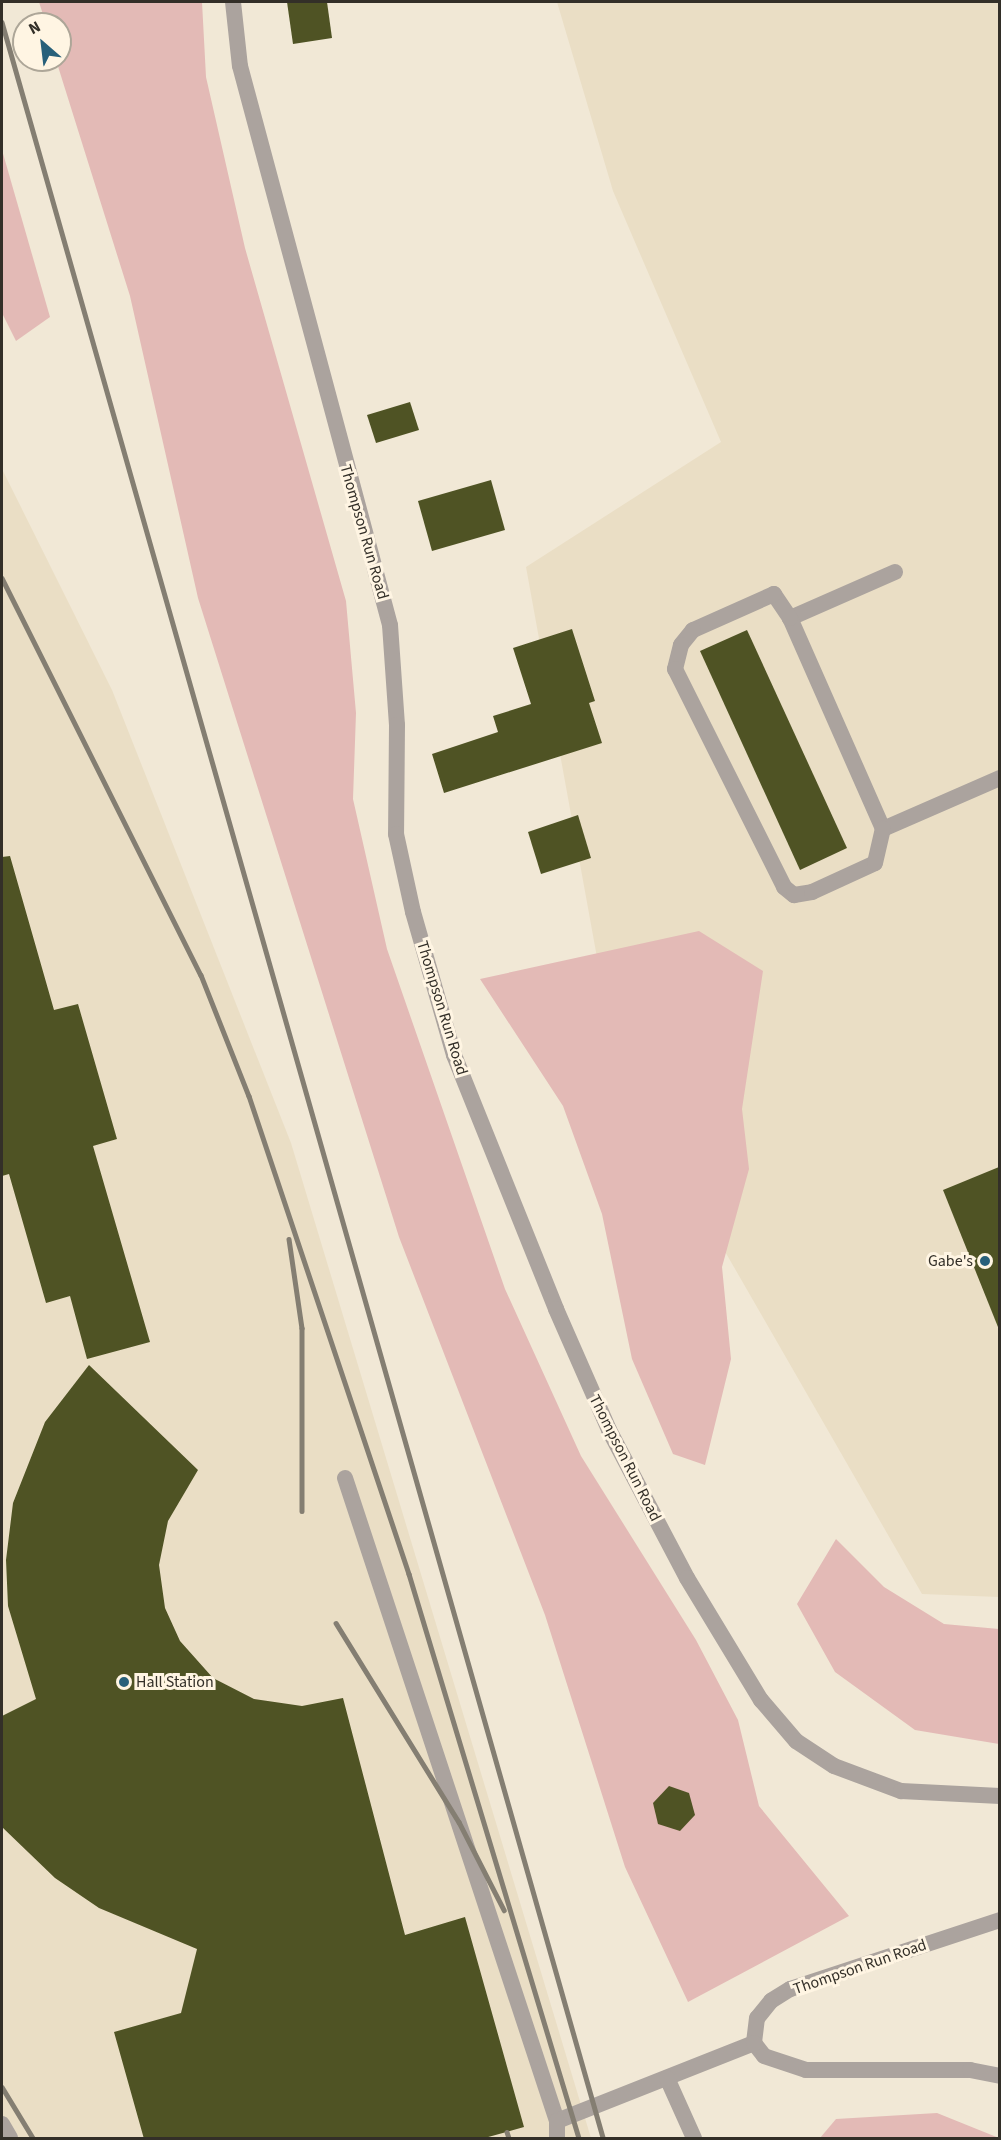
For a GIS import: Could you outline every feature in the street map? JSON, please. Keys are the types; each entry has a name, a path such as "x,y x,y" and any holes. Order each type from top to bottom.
{"street":[{"name":"Thompson Run Road","path":"233,2 240,66 390,625 397,725 396,834 413,912 454,1055 556,1309 609,1430 687,1578 761,1700 796,1741 834,1766 901,1791 999,1796"},
{"path":"790,618 895,572"},
{"path":"774,594 790,618 883,829 875,863 812,892 794,894 784,886 675,669 681,645 693,630 774,594"},
{"path":"883,829 999,778"},
{"path":"345,1478 558,2121 558,2139"},
{"name":"Thompson Run Road","path":"754,2043 758,2018 771,2001 790,1989 999,1920"},
{"path":"558,2121 754,2043 764,2056 806,2070 970,2070 999,2076"},
{"path":"667,2078 694,2139"},
{"path":"2,2124 10,2139"}],"shaded area":[{"path":"39,2 202,2 206,77 245,248 346,601 356,713 353,799 387,949 505,1289 581,1456 696,1640 738,1720 759,1806 849,1916 688,2002 625,1867 545,1615 399,1237 198,598 130,296 60,72 72,72 72,12 42,12"},
{"path":"557,2 999,2 999,1597 922,1594 616,1062 526,567 721,442 613,191"},
{"path":"2,150 50,317 16,341 2,313"},
{"path":"2,469 112,690 291,1143 591,2138 2,2138"},
{"path":"699,931 763,971 742,1109 749,1169 722,1267 731,1359 705,1465 673,1454 632,1359 602,1214 563,1106 480,979"},
{"path":"836,1539 884,1587 944,1624 999,1629 999,1744 915,1730 835,1672 797,1604"},
{"path":"937,2113 999,2138 820,2138 836,2119"}],"building":[{"path":"287,2 327,2 332,38 293,44"},
{"path":"410,402 419,430 376,443 367,415"},
{"path":"491,480 505,530 432,551 418,501"},
{"path":"572,629 595,701 589,703 602,743 444,793 432,754 498,732 493,716 531,704 513,648"},
{"path":"747,630 847,848 800,870 700,651"},
{"path":"578,815 591,858 541,874 528,832"},
{"path":"10,856 54,1010 78,1004 117,1139 93,1146 150,1342 87,1359 70,1296 46,1303 9,1174 2,1176 2,857"},
{"name":"Gabe's","path":"999,1167 999,1327 998,1327 943,1190"},
{"name":"Hall Station","path":"89,1365 198,1470 168,1521 159,1565 165,1608 180,1641 213,1678 254,1699 302,1706 343,1698 405,1935 465,1917 524,2127 481,2139 144,2139 114,2032 181,2013 197,1949 99,1908 55,1878 2,1827 2,1716 36,1699 8,1606 6,1560 13,1503 45,1422"},
{"path":"669,1786 689,1793 695,1815 680,1831 658,1824 653,1803"}],"railway":[{"path":"2,22 603,2138"},
{"path":"2,578 201,975 249,1096 409,1574 579,2138"},
{"path":"289,1239 302,1328 302,1511"},
{"path":"336,1623 459,1822 504,1910"},
{"path":"2,2087 33,2138"},
{"path":"507,2132 509,2138"}],"place":[{"name":"Gabe's","path":"985,1261"},
{"name":"Hall Station","path":"124,1682"}]}
